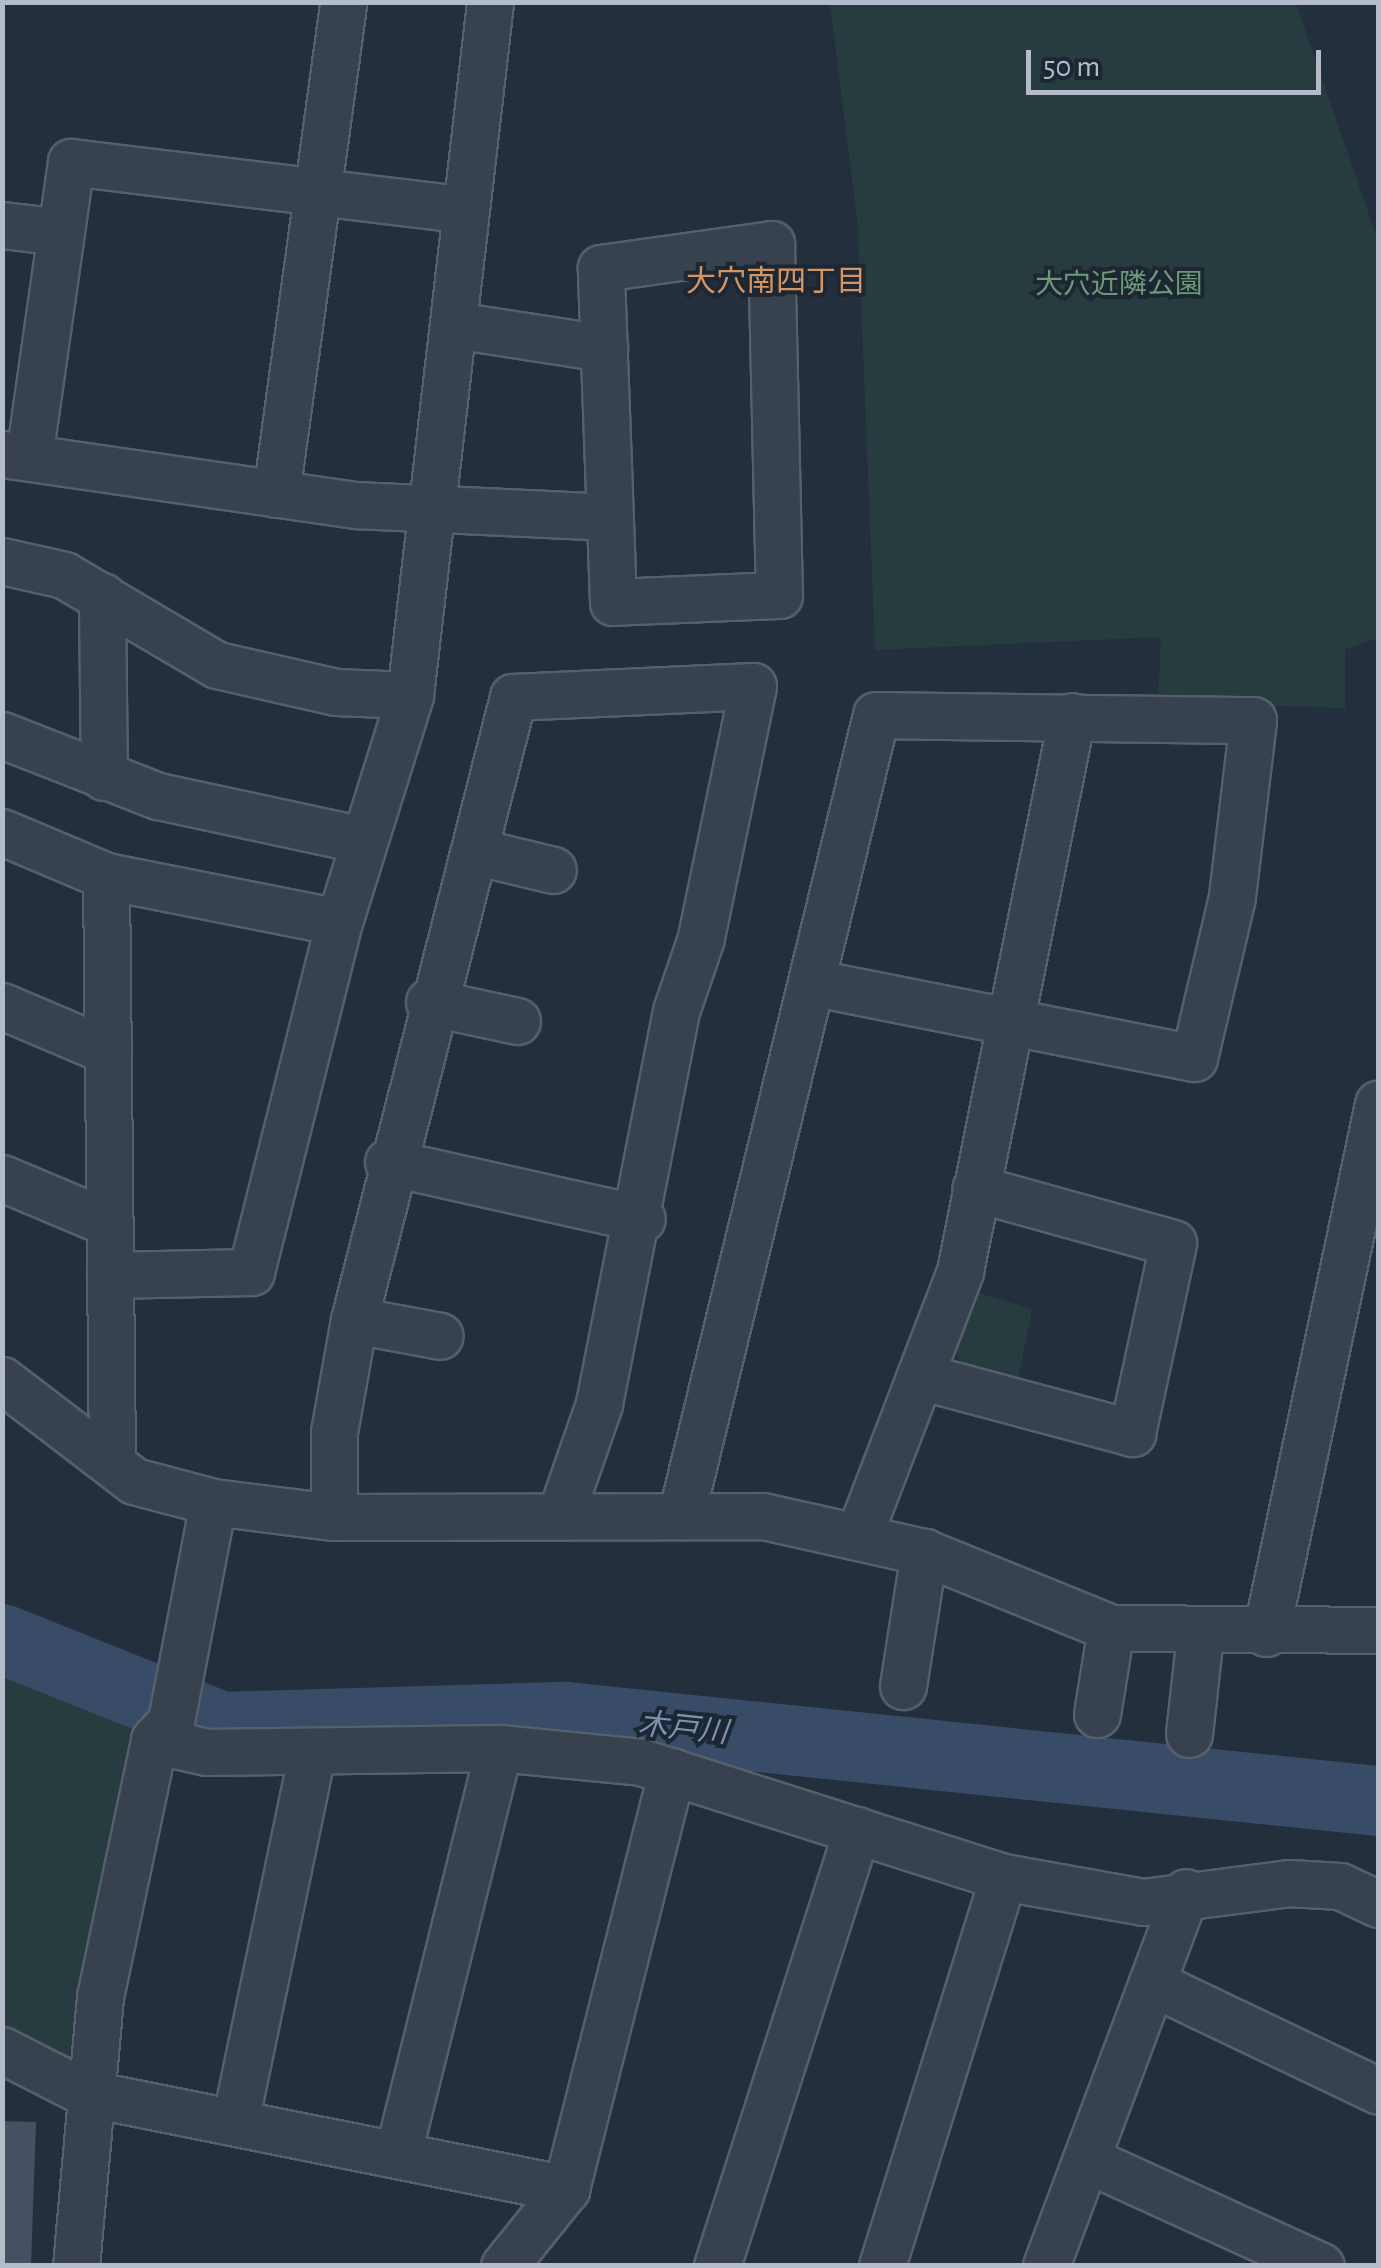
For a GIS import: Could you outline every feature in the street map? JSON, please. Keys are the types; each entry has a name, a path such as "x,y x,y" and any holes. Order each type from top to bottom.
{"street":[{"path":"276,494 321,196 343,2"},
{"path":"110,1276 251,1272 339,922 410,695 490,2"},
{"path":"466,210 321,196 72,162 16,456 276,494 431,510 610,517"},
{"path":"2,225 60,232"},
{"path":"771,244 779,595 613,602 604,348 601,268 771,244"},
{"path":"454,324 604,348"},
{"path":"2,562 64,575 217,665 336,692 410,695"},
{"path":"102,596 104,777"},
{"path":"334,1516 334,1432 388,1162 513,696 753,686 701,938 676,1011 642,1220 599,1404 561,1513"},
{"path":"681,1516 876,714 1253,720 1232,896 1194,1058 812,982"},
{"path":"860,1532 960,1271 1072,716"},
{"path":"2,735 104,777 363,840"},
{"path":"2,832 106,876 339,922"},
{"path":"474,851 553,870"},
{"path":"106,876 112,1457"},
{"path":"429,1002 517,1020"},
{"path":"2,1006 108,1051"},
{"path":"1266,1633 1368,1204 1378,1104"},
{"path":"388,1162 642,1220"},
{"path":"2,1178 110,1224"},
{"path":"920,1376 1132,1432 1174,1243 975,1188"},
{"path":"354,1320 440,1336"},
{"path":"2,1380 112,1457 134,1481 213,1502 334,1516 763,1516 860,1532 924,1552 1111,1628 1200,1635 1378,1630"},
{"path":"76,2266 86,2094 213,1502"},
{"path":"903,1686 924,1552"},
{"path":"1096,1714 1111,1628"},
{"path":"1189,1734 1200,1635"},
{"path":"167,1721 206,1752 499,1748 672,1771 1003,1877 1142,1902 1186,1892 1289,1882 1340,1886 1378,1904"},
{"path":"398,2152 499,1748"},
{"path":"236,2117 312,1752"},
{"path":"504,2266 566,2188 672,1771"},
{"path":"717,2266 857,1830"},
{"path":"882,2266 1003,1877"},
{"path":"1046,2266 1186,1892"},
{"path":"1152,1983 1378,2091"},
{"path":"2,2050 86,2094 236,2117 566,2188"},
{"path":"1086,2159 1322,2266"}],"green space":[{"name":"大穴近隣公園","path":"830,3 1296,3 1378,241 1378,638 1345,649 1345,708 1158,702 1161,637 875,650 858,226"},
{"path":"972,1291 1032,1309 1018,1380 967,1371 952,1349"},
{"path":"2,1651 141,1713 71,2069 3,2033"}],"building":[{"path":"2,2121 36,2122 31,2266 2,2266"}],"waterway":[{"name":"木戸川","path":"2,1639 222,1727 566,1717 1378,1801"}],"district":[{"name":"大穴南四丁目","path":"776,282"}]}
